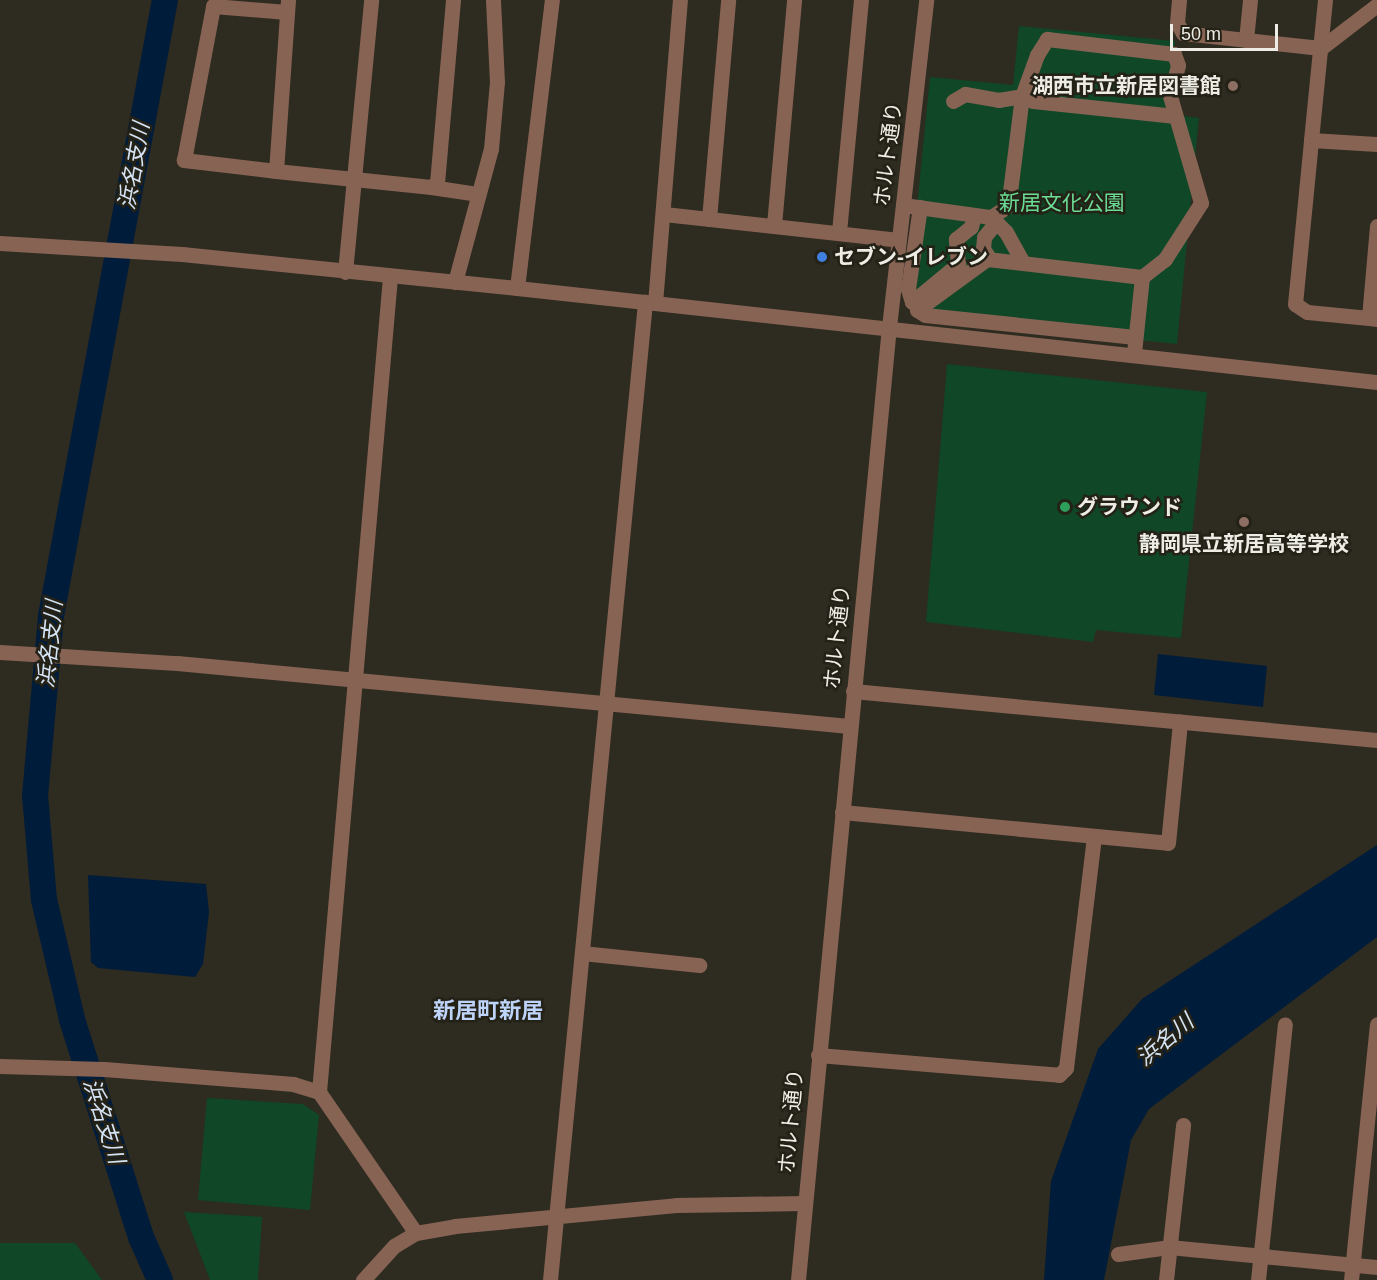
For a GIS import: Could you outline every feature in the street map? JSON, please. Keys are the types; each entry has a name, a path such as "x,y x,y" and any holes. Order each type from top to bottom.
{"street":[{"path":"345,272 371,0"},
{"path":"431,187 436,183 453,0"},
{"path":"454,282 478,194 494,121 493,0"},
{"path":"517,288 552,0"},
{"path":"550,1280 606,706 650,303 664,214 680,0"},
{"path":"709,219 728,0"},
{"path":"774,225 794,0"},
{"path":"839,232 861,0"},
{"name":"ホルト通り","path":"798,1280 849,726 889,327 926,0"},
{"path":"1179,0 1177,23 1183,33 1321,48 1377,5"},
{"path":"1246,40 1250,0"},
{"path":"1325,0 1295,304 1306,312 1373,319 1377,226"},
{"path":"276,171 287,6 213,6 184,160 276,171 431,187 478,194"},
{"path":"915,306 960,260 986,254 1023,263 1142,277 1165,260 1202,203 1170,96 1178,65 1174,54 1047,39 1037,55 1022,96 1009,200 984,237 986,254"},
{"path":"953,101 966,94 998,100 1022,96 1033,101 1175,116"},
{"path":"1311,140 1377,144"},
{"path":"903,205 994,220 1023,263"},
{"path":"920,207 908,289 915,306 925,315 1135,337"},
{"path":"664,214 899,240"},
{"path":"960,260 956,239 971,227 974,215"},
{"path":"0,243 91,248 517,288 1134,353 1377,382"},
{"path":"915,306 986,254"},
{"path":"319,1092 390,277"},
{"path":"1134,353 1142,277"},
{"path":"0,652 69,654 606,706 849,726"},
{"path":"853,691 1377,740"},
{"path":"842,812 1094,838 1168,843 1180,722"},
{"path":"818,1056 1059,1076 1066,1068 1094,838"},
{"path":"582,953 699,964"},
{"path":"1258,1280 1285,1024"},
{"path":"1352,1272 1377,1024"},
{"path":"0,1066 104,1069 293,1084 319,1092 416,1233"},
{"path":"1166,1280 1183,1125"},
{"path":"363,1280 394,1246 416,1233 555,1215 676,1205 805,1203"},
{"path":"1118,1254 1169,1247 1260,1257 1352,1272 1377,1267"}],"green space":[{"name":"新居文化公園","path":"1019,26 1175,41 1168,114 1199,118 1177,344 920,318 907,306 930,77 1013,85"},
{"name":"グラウンド","path":"947,364 1207,392 1181,638 1096,630 1093,642 926,622"},
{"path":"207,1098 303,1104 319,1115 310,1210 198,1200"},
{"path":"184,1212 262,1217 258,1280 210,1280"},
{"path":"0,1243 75,1243 102,1280 0,1280"}],"water":[{"path":"1158,654 1267,666 1263,707 1154,695"},
{"name":"浜名川","path":"1377,845 1377,937 1149,1109 1131,1140 1104,1280 1044,1280 1051,1181 1098,1049 1142,999"},
{"path":"88,875 206,884 209,912 203,964 195,977 98,968 91,962"}],"waterway":[{"name":"浜名支川","path":"160,1280 141,1237 72,1019 44,900 35,796 51,616 165,0"}],"place":[{"name":"湖西市立新居図書館","path":"1233,86"},
{"name":"セブン-イレブン","path":"822,257"},
{"name":"グラウンド","path":"1065,507"},
{"name":"静岡県立新居高等学校","path":"1244,522"}],"district":[{"name":"新居町新居","path":"488,1011"}]}
